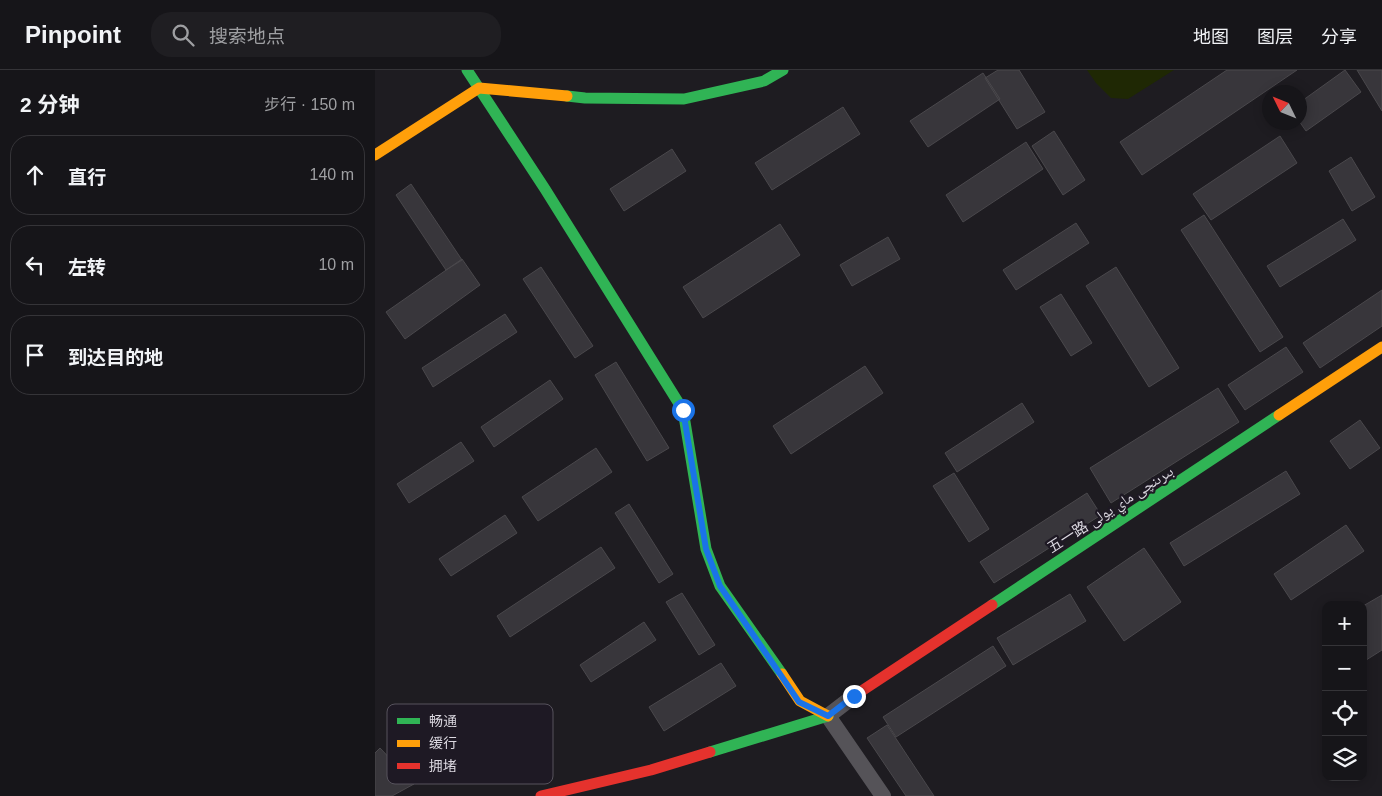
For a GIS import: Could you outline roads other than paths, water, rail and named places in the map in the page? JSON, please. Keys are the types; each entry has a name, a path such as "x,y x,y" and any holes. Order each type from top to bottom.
{"street":[{"path":"467,70 545,189 683,410 706,549 720,586 799,702 828,716 883,796"},
{"path":"375,156 479,88 585,98 685,98 764,81 783,70"},
{"name":"五一路 بىرىنچى ماي يولى","path":"854,696 1382,347"},
{"path":"541,796 651,770 828,716 854,696"}]}
